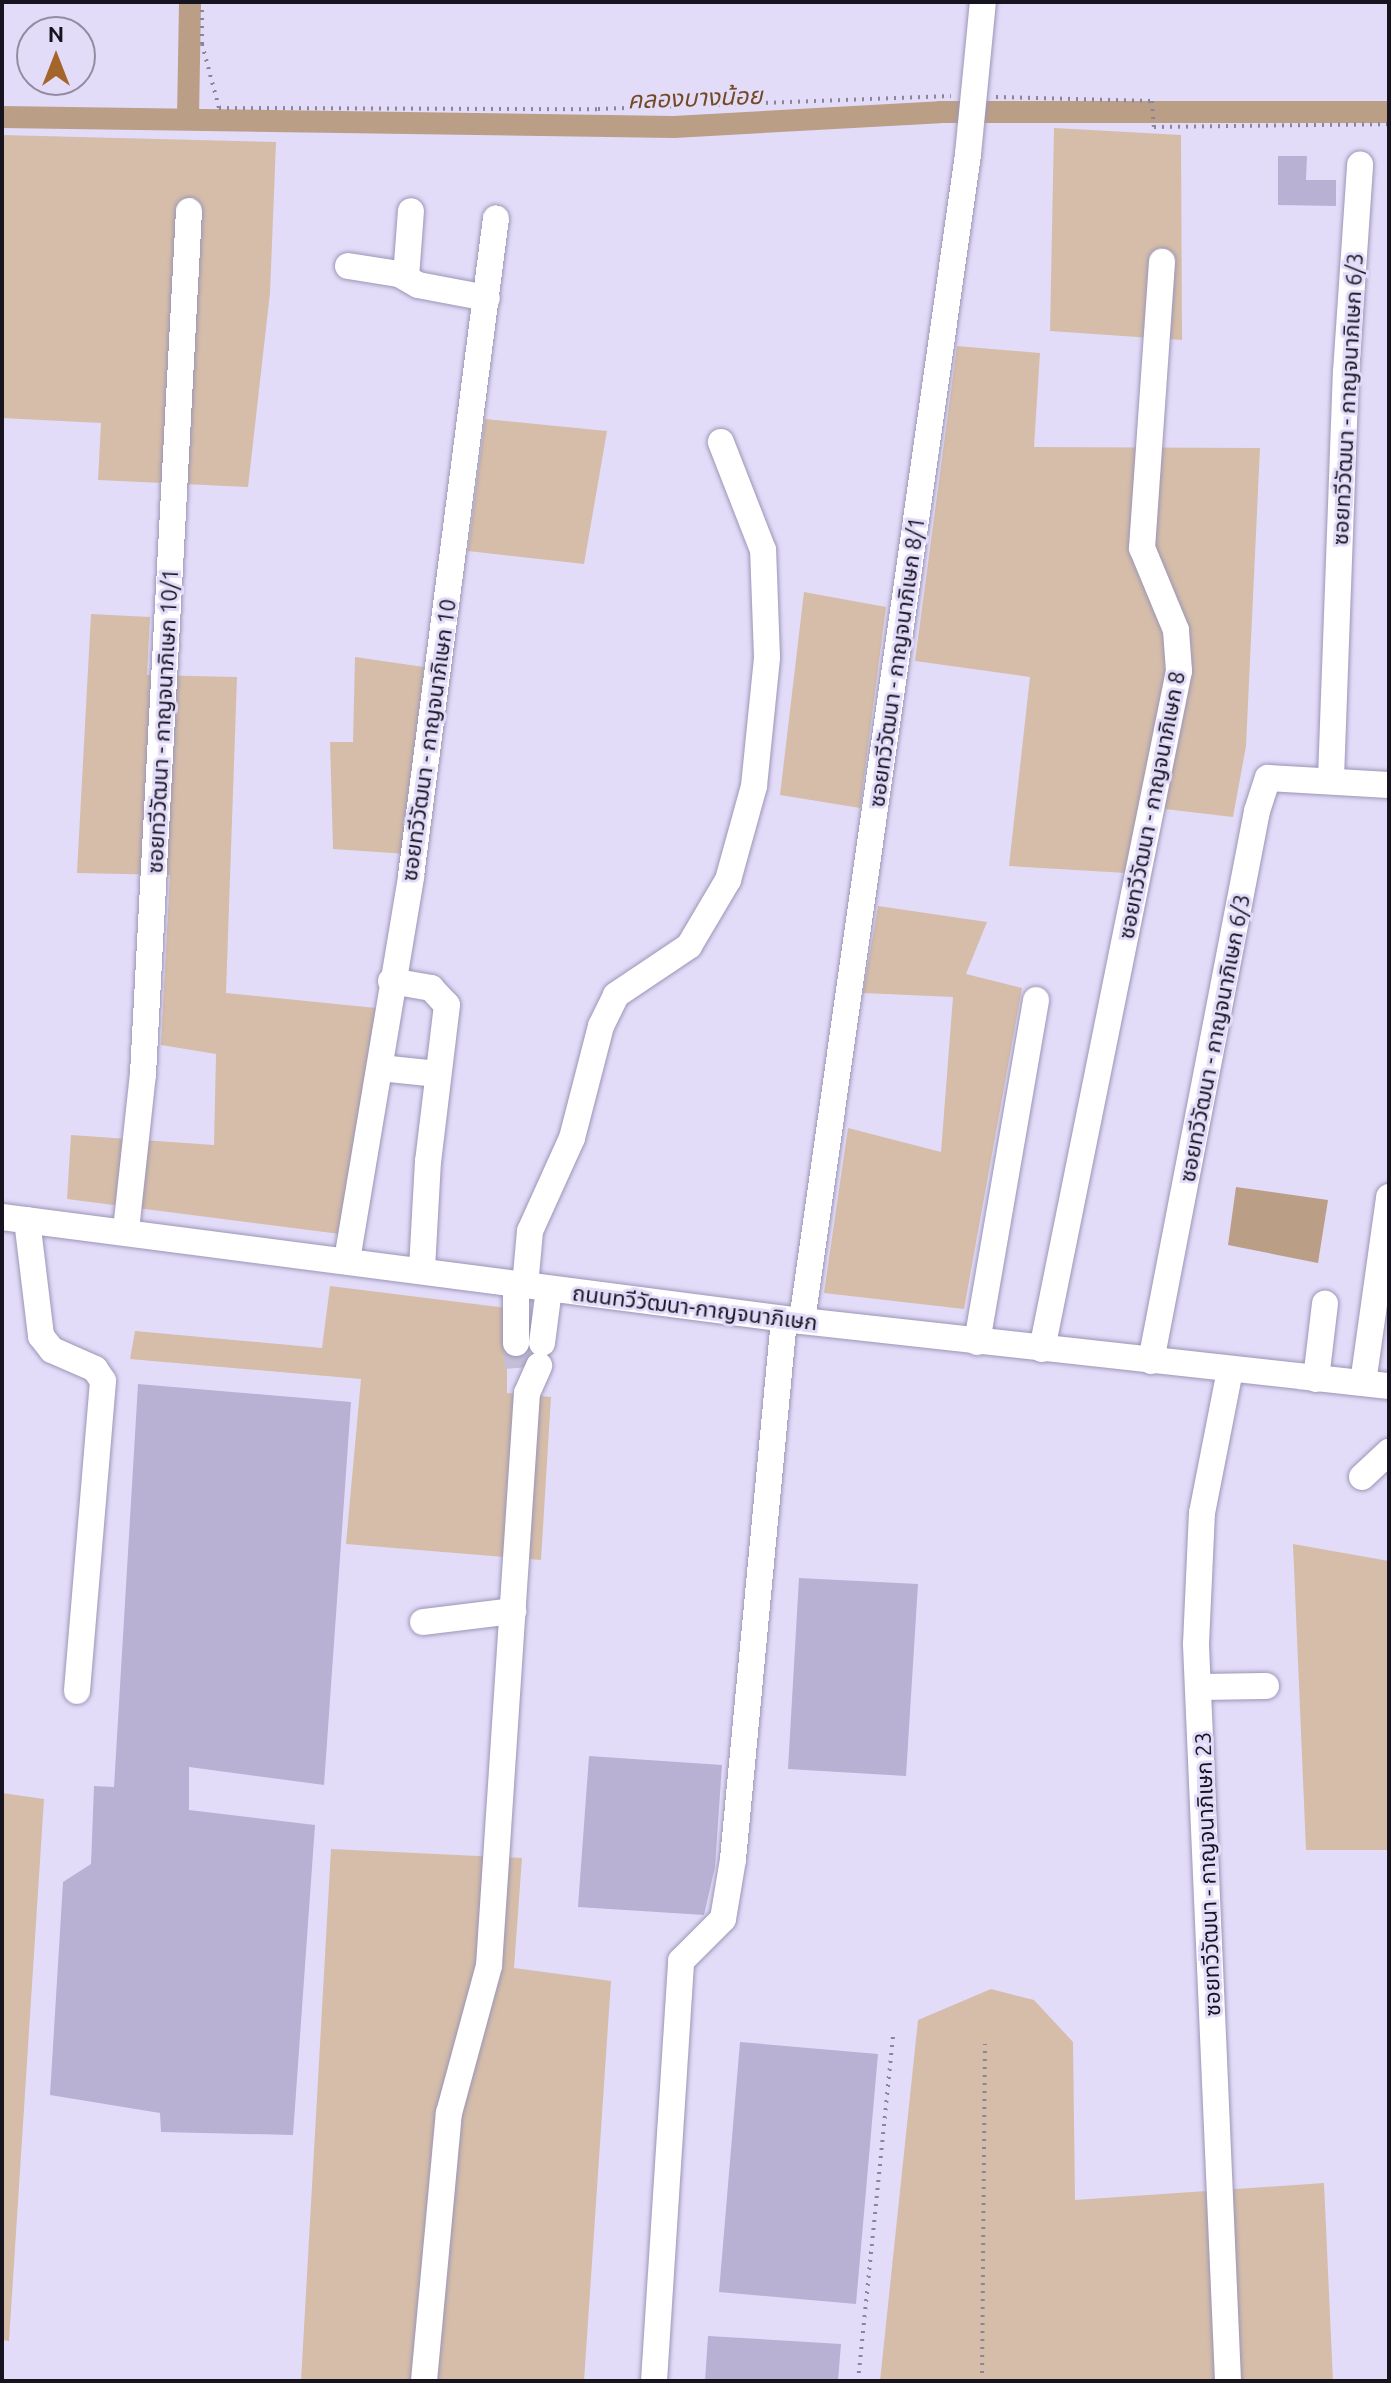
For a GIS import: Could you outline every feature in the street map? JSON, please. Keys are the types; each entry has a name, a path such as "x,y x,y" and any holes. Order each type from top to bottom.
{"street":[{"name":"ซอยทวีวัฒนา - กาญจนาภิเษก 8/1","path":"654,2381 681,1961 723,1919 733,1859 793,1320 968,154 983,2"},
{"name":"ซอยทวีวัฒนา - กาญจนาภิเษก 6/3","path":"1331,778 1346,372 1360,164"},
{"name":"ซอยทวีวัฒนา - กาญจนาภิเษก 10/1","path":"126,1230 143,1074 189,211"},
{"path":"406,277 411,211"},
{"name":"ซอยทวีวัฒนา - กาญจนาภิเษก 10","path":"347,1260 380,1068 391,981 411,876 496,218"},
{"name":"ซอยทวีวัฒนา - กาญจนาภิเษก 8","path":"1042,1349 1179,671 1176,630 1142,548 1162,262"},
{"path":"348,266 406,277 418,285 487,298"},
{"path":"424,2381 449,2113 489,1966 527,1393 530,1231 572,1138 601,1026 616,995 689,946 728,880 754,786 767,657 764,562 721,442"},
{"name":"ซอยทวีวัฒนา - กาญจนาภิเษก 6/3","path":"1151,1361 1257,811 1268,778 1331,778 1389,785"},
{"path":"391,981 431,988 445,998 422,1269"},
{"path":"977,1342 1036,1000"},
{"path":"380,1068 438,1074"},
{"path":"1376,1385 1389,1197"},
{"name":"ถนนทวีวัฒนา-กาญจนาภิเษก","path":"15,1218 126,1230 422,1269 530,1287 793,1320 1376,1385"},
{"path":"15,1218 41,1336 52,1350 95,1369 103,1381 77,1691"},
{"path":"1316,1379 1325,1304"},
{"name":"ซอยทวีวัฒนา - กาญจนาภิเษก 23","path":"1228,2381 1199,1687 1200,1529 1230,1370"},
{"path":"1362,1477 1389,1452"},
{"path":"423,1622 513,1611"},
{"path":"1199,1687 1266,1686"}],"path":[{"path":"202,2 202,44 219,108 598,109 974,91 1152,101 1154,127 1389,124"},
{"path":"858,2381 893,2035"},
{"path":"982,2381 985,2044"}],"shaded area":[{"path":"1054,128 1181,135 1182,340 1050,331"},
{"path":"2,135 276,142 270,293 248,487 98,480 101,423 2,418"},
{"path":"957,346 1040,353 1034,447 1260,448 1246,746 1233,817 1139,806 1126,873 1009,866 1030,677 915,661"},
{"path":"485,419 607,431 584,564 468,551"},
{"path":"804,592 886,607 860,808 780,795"},
{"path":"91,614 150,617 147,675 237,677 226,993 376,1008 340,1234 67,1199 71,1135 214,1145 216,1054 161,1045 170,875 77,873"},
{"path":"355,657 424,667 407,854 333,849 330,742 353,742"},
{"path":"878,906 987,922 966,974 1022,988 964,1309 824,1293 848,1128 941,1152 953,997 863,993"},
{"path":"1236,1187 1328,1200 1318,1263 1228,1245"},
{"path":"330,1286 507,1308 507,1393 551,1397 541,1560 346,1544 361,1379 130,1359 135,1331 322,1348"},
{"path":"1293,1544 1389,1561 1389,1850 1306,1850"},
{"path":"2,1793 44,1799 9,2341 2,2340"},
{"path":"331,1849 522,1858 514,1968 611,1981 584,2381 301,2381"},
{"path":"991,1989 1034,2000 1073,2042 1075,2200 1324,2183 1333,2381 880,2381 918,2020"}],"building":[{"path":"1278,156 1307,156 1306,180 1336,180 1336,206 1278,205"},
{"path":"138,1384 351,1402 324,1785 189,1767 189,1810 315,1825 293,2135 161,2132 160,2113 50,2095 63,1882 91,1864 94,1786 114,1787"},
{"path":"799,1578 918,1584 906,1776 788,1769"},
{"path":"589,1756 722,1765 715,1867 704,1915 578,1907"},
{"path":"740,2042 878,2054 856,2304 719,2292"},
{"path":"708,2336 841,2344 838,2381 705,2381"}],"waterway":[{"path":"188,118 190,2"},
{"name":"คลองบางน้อย","path":"2,117 674,127 940,112 1389,112"}],"tunnel":[{"path":"516,1343 518,1368"}]}
